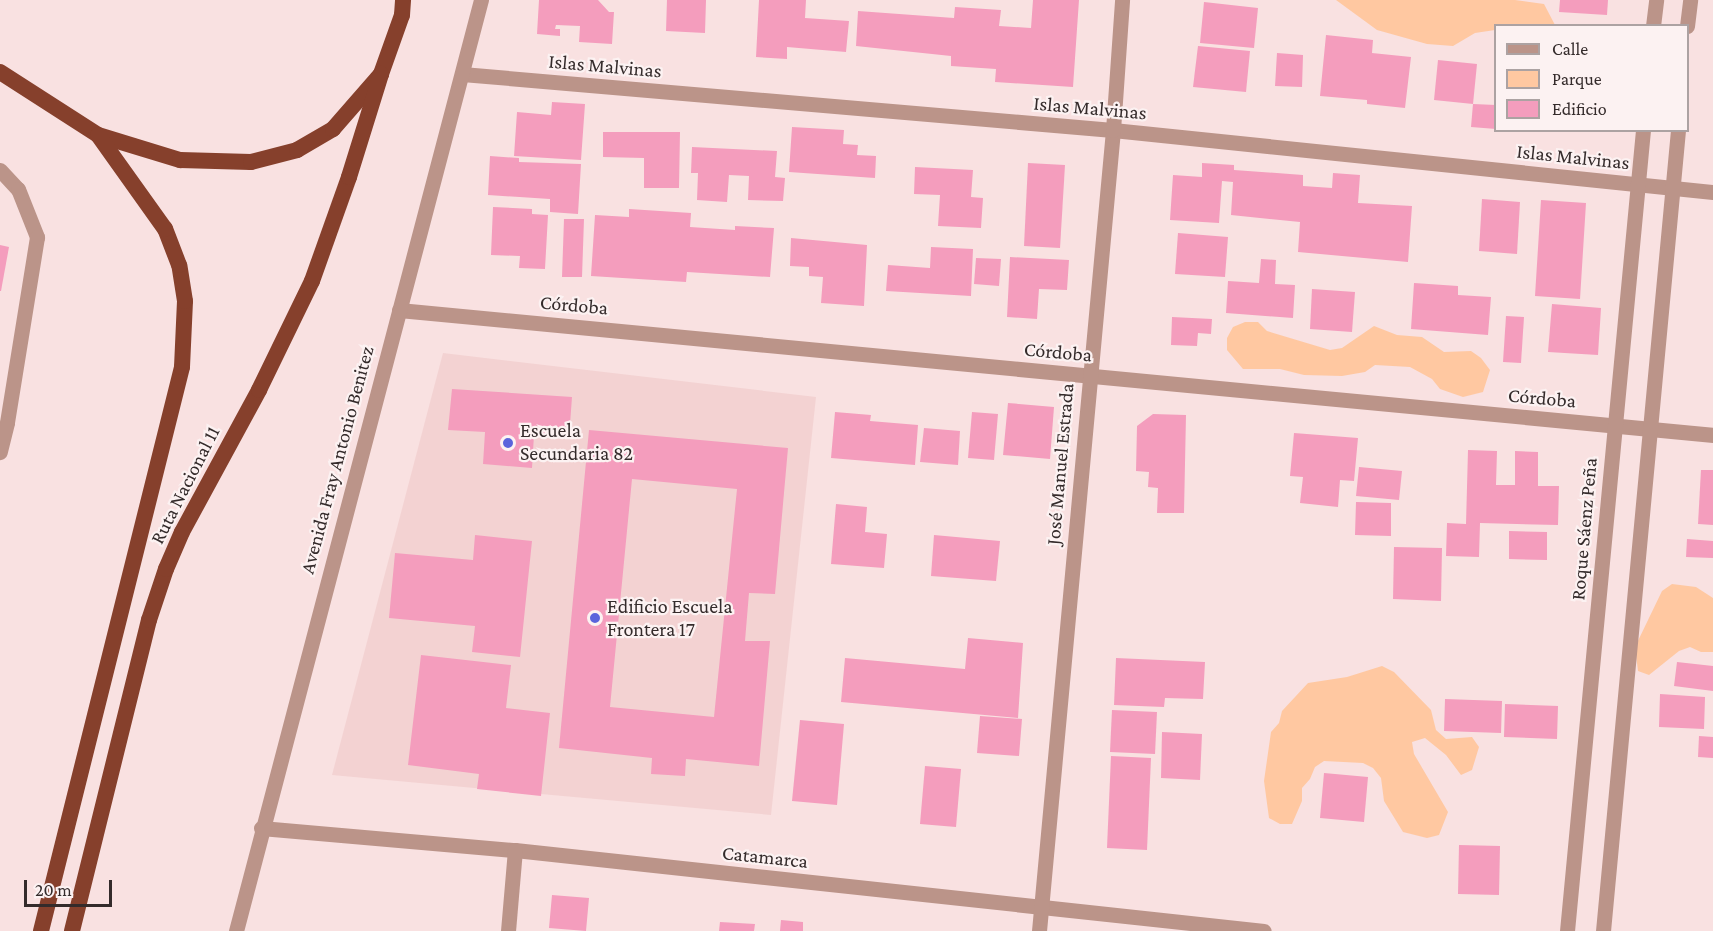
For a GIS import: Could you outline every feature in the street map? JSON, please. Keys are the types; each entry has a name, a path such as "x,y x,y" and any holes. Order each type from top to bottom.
{"highway":[{"name":"Ruta Nacional 11","path":"75,927 149,620 166,569 182,532 259,390 312,281 402,15 403,0"},
{"name":"Ruta Nacional 11","path":"0,72 98,135 180,160 251,162 297,150 333,129 381,74"},
{"name":"Ruta Nacional 11","path":"41,931 182,367 185,301 179,265 165,229 98,135"}],"street":[{"name":"Avenida Fray Antonio Benitez","path":"236,931 261,828 481,0"},
{"name":"José Manuel Estrada","path":"1039,931 1113,130 1122,0"},
{"path":"1653,24 1656,0"},
{"path":"1687,24 1690,0"},
{"name":"Islas Malvinas","path":"462,74 1113,130 1713,192"},
{"name":"Roque Sáenz Peña","path":"1567,931 1643,132"},
{"path":"1603,931 1678,132"},
{"path":"0,170 18,189 37,237 0,452"},
{"name":"Córdoba","path":"399,310 1713,435"},
{"name":"Catamarca","path":"261,828 515,850 1041,909 1264,931"},
{"path":"508,931 515,850"}],"shaded area":[{"path":"443,353 816,397 771,815 332,775"}],"green space":[{"path":"1336,0 1515,0 1544,4 1554,24 1494,24 1494,30 1475,33 1453,46 1427,44 1377,30"},
{"path":"1245,322 1258,322 1267,331 1330,350 1342,348 1374,326 1397,335 1422,337 1444,352 1471,351 1481,358 1490,370 1483,392 1463,397 1440,389 1432,379 1410,367 1375,365 1365,372 1342,376 1304,375 1280,369 1243,369 1227,350 1227,338 1233,327"},
{"path":"1672,584 1696,587 1713,598 1713,652 1701,652 1690,647 1679,651 1649,675 1638,671 1635,647 1662,591"},
{"path":"1382,666 1394,672 1431,710 1436,730 1446,739 1472,737 1479,747 1472,770 1461,775 1446,755 1425,738 1412,742 1414,754 1448,812 1439,835 1427,838 1403,832 1384,801 1381,778 1373,768 1363,763 1324,761 1315,767 1310,779 1302,788 1302,801 1292,824 1280,824 1269,818 1264,781 1271,732 1279,723 1282,711 1308,683 1347,677"}],"building":[{"path":"539,0 598,0 609,12 614,12 612,44 579,42 580,26 556,25 555,29 560,29 560,36 537,34"},
{"path":"667,0 706,0 705,33 666,31"},
{"path":"759,0 806,0 805,18 849,21 846,52 787,47 787,59 756,57"},
{"path":"1033,0 1079,0 1073,87 995,82 996,69 951,66 951,56 856,46 858,11 954,18 955,7 1001,10 999,26 1031,28"},
{"path":"1560,0 1608,0 1607,15 1559,12"},
{"path":"1204,2 1258,8 1254,48 1200,43"},
{"path":"1326,35 1373,40 1372,53 1411,57 1405,108 1367,104 1367,100 1320,96"},
{"path":"1198,46 1250,51 1246,92 1193,87"},
{"path":"1277,53 1303,55 1302,87 1275,86"},
{"path":"1438,60 1477,64 1473,104 1434,100"},
{"path":"552,102 585,104 581,160 514,156 517,112 551,115"},
{"path":"1473,104 1494,105 1494,129 1471,127"},
{"path":"792,127 844,130 843,144 858,145 857,155 876,156 875,178 789,172"},
{"path":"603,132 680,132 679,188 644,188 644,158 603,157"},
{"path":"692,147 777,151 775,177 785,178 783,201 748,200 749,176 729,175 727,202 697,200 698,173 691,173"},
{"path":"490,156 519,158 519,162 581,164 578,214 550,212 550,199 488,195"},
{"path":"1028,163 1065,165 1060,248 1024,246"},
{"path":"1202,163 1234,165 1234,170 1303,175 1303,186 1332,188 1333,173 1360,175 1358,203 1412,206 1408,262 1298,252 1300,222 1231,215 1233,182 1222,181 1219,223 1170,220 1173,175 1202,177"},
{"path":"915,167 973,170 971,197 983,198 981,228 938,226 940,195 914,194"},
{"path":"1482,199 1520,202 1517,254 1479,251"},
{"path":"1541,200 1586,203 1580,299 1535,296"},
{"path":"493,207 532,209 532,214 548,215 545,269 519,268 520,256 491,255"},
{"path":"629,209 691,213 690,227 735,230 735,226 774,228 770,277 687,272 686,282 591,276 595,215 629,217"},
{"path":"564,219 584,219 582,277 562,277"},
{"path":"1178,233 1228,237 1225,277 1175,274"},
{"path":"791,238 867,245 864,306 821,303 823,277 809,276 809,267 790,266"},
{"path":"0,245 9,247 1,291 0,291"},
{"path":"931,247 973,249 971,296 886,291 888,265 930,268"},
{"path":"1010,257 1069,260 1067,290 1039,289 1037,319 1007,317"},
{"path":"976,258 1001,259 999,286 974,284"},
{"path":"1261,259 1276,260 1275,284 1295,285 1293,318 1226,313 1228,281 1259,283"},
{"path":"1414,283 1458,286 1458,295 1491,297 1488,335 1411,329"},
{"path":"1312,289 1355,292 1352,332 1310,329"},
{"path":"1552,304 1601,308 1598,355 1548,352"},
{"path":"1506,316 1524,317 1521,363 1503,362"},
{"path":"1172,317 1212,319 1211,334 1198,333 1197,346 1171,345"},
{"path":"452,389 572,397 569,438 534,435 532,468 483,464 485,432 448,430"},
{"path":"1008,403 1054,407 1050,459 1003,455"},
{"path":"835,412 871,415 870,421 918,425 915,465 831,458"},
{"path":"972,412 998,414 994,460 968,458"},
{"path":"1153,414 1186,415 1184,513 1157,513 1158,488 1148,487 1149,472 1136,471 1137,426"},
{"path":"924,428 960,431 958,465 920,462"},
{"name":"Edificio Escuela Frontera 17","path":"589,430 788,448 775,594 749,593 745,641 770,641 759,766 686,759 685,776 651,774 652,758 559,748","holes":["632,479 737,489 714,717 610,707"]},
{"path":"1294,433 1358,438 1354,481 1340,480 1338,507 1300,503 1303,477 1290,476"},
{"path":"1468,450 1497,451 1496,485 1515,485 1515,451 1538,452 1538,486 1559,486 1558,525 1480,523 1479,557 1446,556 1447,523 1466,524"},
{"path":"1359,467 1402,471 1399,500 1356,496"},
{"path":"1701,470 1713,470 1713,525 1698,524"},
{"path":"1356,502 1391,503 1391,536 1355,535"},
{"path":"836,504 867,507 865,532 887,534 884,568 831,564"},
{"path":"1509,531 1547,532 1547,560 1509,559"},
{"path":"475,535 532,541 520,657 472,652 475,626 389,618 395,553 473,560"},
{"path":"934,535 1000,541 996,581 931,576"},
{"path":"1687,539 1713,541 1713,558 1686,557"},
{"path":"1394,547 1442,548 1441,601 1393,599"},
{"path":"968,638 1023,643 1018,718 841,702 845,658 965,669"},
{"path":"421,655 511,665 506,708 550,713 541,796 477,789 479,774 408,765"},
{"path":"1116,658 1205,662 1203,699 1165,698 1164,707 1114,705"},
{"path":"1677,662 1713,666 1713,691 1674,686"},
{"path":"1660,694 1705,697 1704,729 1659,727"},
{"path":"1445,699 1502,701 1501,733 1444,731"},
{"path":"1505,704 1558,706 1557,739 1504,737"},
{"path":"1112,710 1157,712 1155,754 1110,752"},
{"path":"980,716 1022,719 1019,756 977,753"},
{"path":"800,720 844,724 837,805 792,801"},
{"path":"1162,732 1202,734 1200,780 1161,778"},
{"path":"1699,736 1713,737 1713,758 1698,757"},
{"path":"1111,756 1151,758 1147,850 1107,848"},
{"path":"925,766 961,769 956,827 920,824"},
{"path":"1324,773 1368,777 1364,822 1320,818"},
{"path":"1459,845 1500,846 1499,895 1458,894"},
{"path":"552,895 589,898 586,931 549,928"},
{"path":"781,920 803,922 803,931 780,931"},
{"path":"720,922 755,924 754,931 719,931"}],"place":[{"name":"Escuela Secundaria 82","path":"508,443"},
{"name":"Edificio Escuela Frontera 17","path":"595,618"}]}
